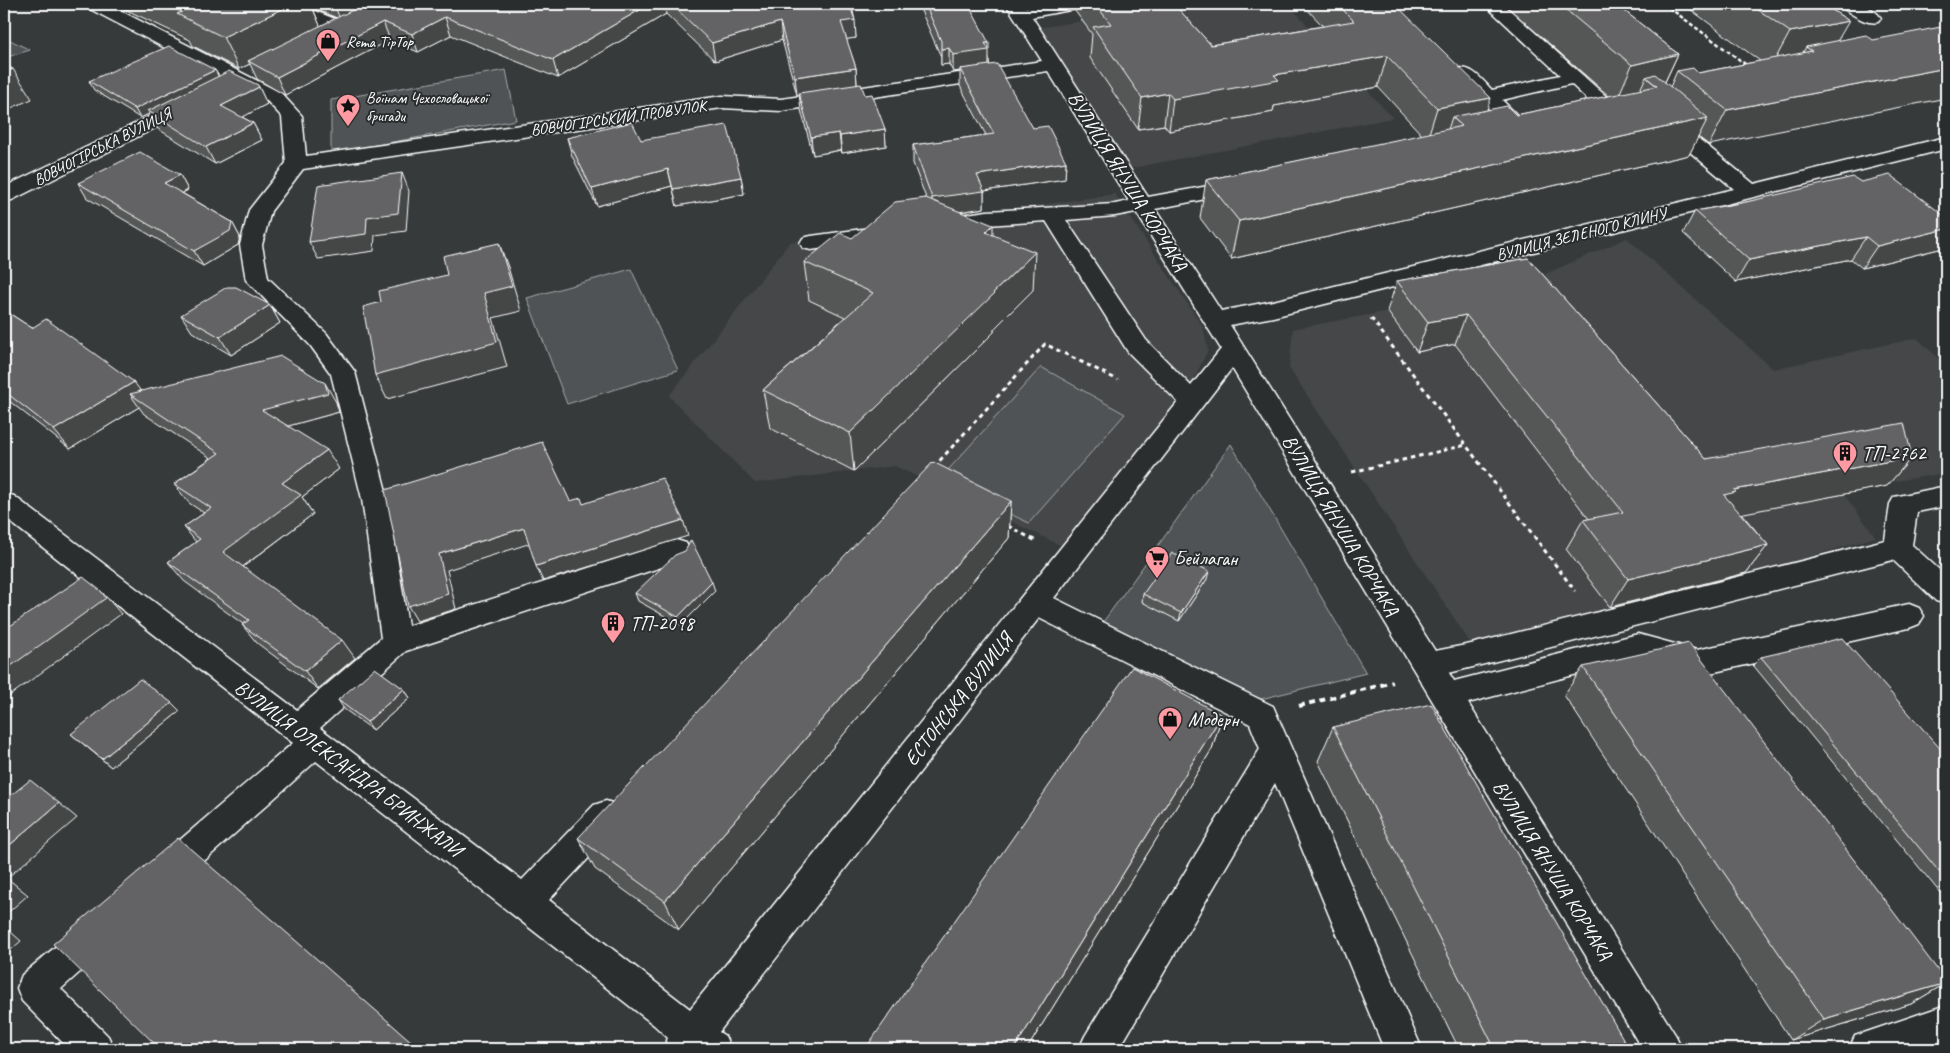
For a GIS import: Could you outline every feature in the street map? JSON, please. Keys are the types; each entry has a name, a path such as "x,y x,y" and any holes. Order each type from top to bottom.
{"street":[{"path":"94,4 274,97 292,116 296,164 260,210 251,245 257,280 318,339 343,372 375,499 396,642"},
{"path":"283,4 348,24 315,40"},
{"path":"1018,8 1076,4"},
{"path":"1493,4 1574,78 1619,109 1584,117"},
{"path":"1848,4 1872,18"},
{"name":"ВУЛИЦЯ ЯНУША КОРЧАКА","path":"1018,8 1234,349 1663,1049"},
{"path":"1454,64 1521,130"},
{"name":"ВОВЧОГІРСЬКИЙ ПРОВУЛОК","path":"296,164 722,102 781,105 1054,65"},
{"path":"1488,97 1574,78"},
{"name":"ВОВЧОГІРСЬКА ВУЛИЦЯ","path":"4,196 204,95"},
{"path":"1652,111 1751,192"},
{"name":"ВУЛИЦЯ ЗЕЛЕНОГО КЛИНУ","path":"1216,320 1272,309 1946,144"},
{"path":"811,243 987,218 1143,206 1261,182"},
{"path":"1052,214 1137,346 1193,402"},
{"name":"ЕСТОНСЬКА ВУЛИЦЯ","path":"695,1045 1034,602 1234,349"},
{"path":"1898,548 1904,504 1946,496"},
{"name":"ВУЛИЦЯ ОЛЕКСАНДРА БРИНЖАЛИ","path":"4,503 86,584 306,736 667,1012 695,1045"},
{"path":"1427,665 1600,624 1898,548"},
{"path":"1898,548 1946,593"},
{"path":"95,1049 35,988 128,907 306,736 396,642 676,551"},
{"path":"1034,602 1262,715 1402,1049"},
{"path":"1446,696 1638,646 1706,675 1909,616"},
{"path":"1098,1049 1277,750"},
{"path":"524,903 627,794"},
{"path":"1868,1049 1946,1023"}],"path":[{"path":"1664,4 1748,66 1755,65"},
{"path":"1350,290 1600,624"},
{"path":"934,468 1045,344 1121,381"},
{"path":"1350,472 1466,445"},
{"path":"1005,525 1039,542"},
{"path":"1262,715 1398,681"}],"shaded area":[{"path":"1198,4 1288,4 1393,118 1127,169 1036,28"},
{"path":"4,37 30,50 4,58"},
{"path":"506,70 516,120 331,153 331,100"},
{"path":"1115,194 1203,327 1208,350 1193,381 1064,547 895,466 755,483 669,396 790,242"},
{"path":"1627,238 1773,369 1917,338 1946,365 1946,473 1877,484 1843,493 1876,537 1748,575 1610,607 1473,647 1289,368 1293,329 1516,287"},
{"path":"631,269 678,370 567,404 527,298"},
{"path":"1041,367 1125,414 1029,523 939,480"},
{"path":"1231,444 1366,673 1257,700 1101,625"}],"building":[{"path":"164,4 293,4 223,37 177,14 182,12"},
{"path":"365,4 650,4 553,60 445,17 412,34 383,22 277,77 248,61"},
{"path":"671,4 851,4 855,20 841,22 856,68 795,77 780,22 712,43"},
{"path":"925,4 968,4 989,43 985,43 989,50 953,55 949,48 941,49 941,41"},
{"path":"1095,4 1174,4 1211,45 1354,21 1337,4 1395,4 1491,98 1437,108 1387,56 1274,75 1279,80 1173,99 1168,93 1142,98 1093,27 1111,24"},
{"path":"1559,4 1616,4 1678,54 1632,65"},
{"path":"1750,4 1823,4 1849,21 1790,32"},
{"path":"1946,26 1946,68 1727,110 1677,71 1693,68 1698,73 1812,51 1806,47 1866,35 1873,40"},
{"path":"169,46 215,70 135,109 89,81"},
{"path":"4,64 13,69 4,73"},
{"path":"997,64 1033,128 1048,126 1066,162 977,175 984,191 932,198 913,145 994,134 960,69"},
{"path":"229,71 259,87 221,106 253,123 206,147 148,111"},
{"path":"1655,74 1708,118 1239,221 1206,180 1462,126 1452,117 1507,106 1516,115 1657,86 1646,77"},
{"path":"861,84 865,95 872,94 885,129 840,136 839,133 811,137 799,93"},
{"path":"632,122 641,140 727,125 741,177 673,189 668,169 592,189 567,138"},
{"path":"140,152 180,175 164,183 232,222 230,231 194,251 78,183"},
{"path":"402,173 398,213 367,217 366,234 309,242 318,185"},
{"path":"1890,175 1946,217 1946,229 1877,246 1866,237 1749,260 1695,211 1746,202 1853,177 1861,182"},
{"path":"926,198 993,225 986,232 1035,252 850,433 763,390 873,293 804,262 840,233 852,238 895,202"},
{"path":"499,243 512,286 484,293 497,342 375,375 363,307 381,302 379,291 447,275 443,256"},
{"path":"1528,258 1706,459 1904,423 1912,457 1734,490 1736,492 1724,495 1768,545 1628,579 1583,520 1623,512 1466,315 1428,322 1397,281"},
{"path":"227,287 236,287 270,305 220,337 181,315"},
{"path":"4,310 32,328 46,319 134,382 54,430 4,391"},
{"path":"281,356 325,383 328,393 262,410 327,450 282,483 301,495 223,552 342,640 305,671 242,625 249,620 168,562 200,539 184,527 211,508 174,484 219,453 130,394"},
{"path":"542,442 570,501 581,498 583,504 662,478 683,520 536,566 524,528 439,554 448,594 408,606 385,490"},
{"path":"933,462 1011,501 665,901 578,838"},
{"path":"691,540 712,582 678,617 635,593 675,555 685,551"},
{"path":"1172,553 1209,571 1181,613 1143,594"},
{"path":"83,577 101,591 106,598 4,671 4,630"},
{"path":"1842,638 1946,755 1946,880 1761,657"},
{"path":"1689,643 1946,983 1824,1019 1583,667"},
{"path":"1132,667 1222,715 1014,1049 874,1049 868,1045"},
{"path":"375,668 404,689 367,722 338,700"},
{"path":"140,679 172,703 102,759 71,734"},
{"path":"1431,704 1629,1049 1495,1049 1333,727"},
{"path":"30,780 59,803 4,850 4,801"},
{"path":"178,838 420,1049 160,1049 53,944"}],"place":[{"name":"Rema TipTop","path":"328,62"},
{"name":"Воїнам Чехословацької бригади","path":"348,127"},
{"name":"ТП-2762","path":"1845,474"},
{"name":"Бейлаган","path":"1157,579"},
{"name":"ТП-2098","path":"613,644"},
{"name":"Модерн","path":"1170,740"}]}
